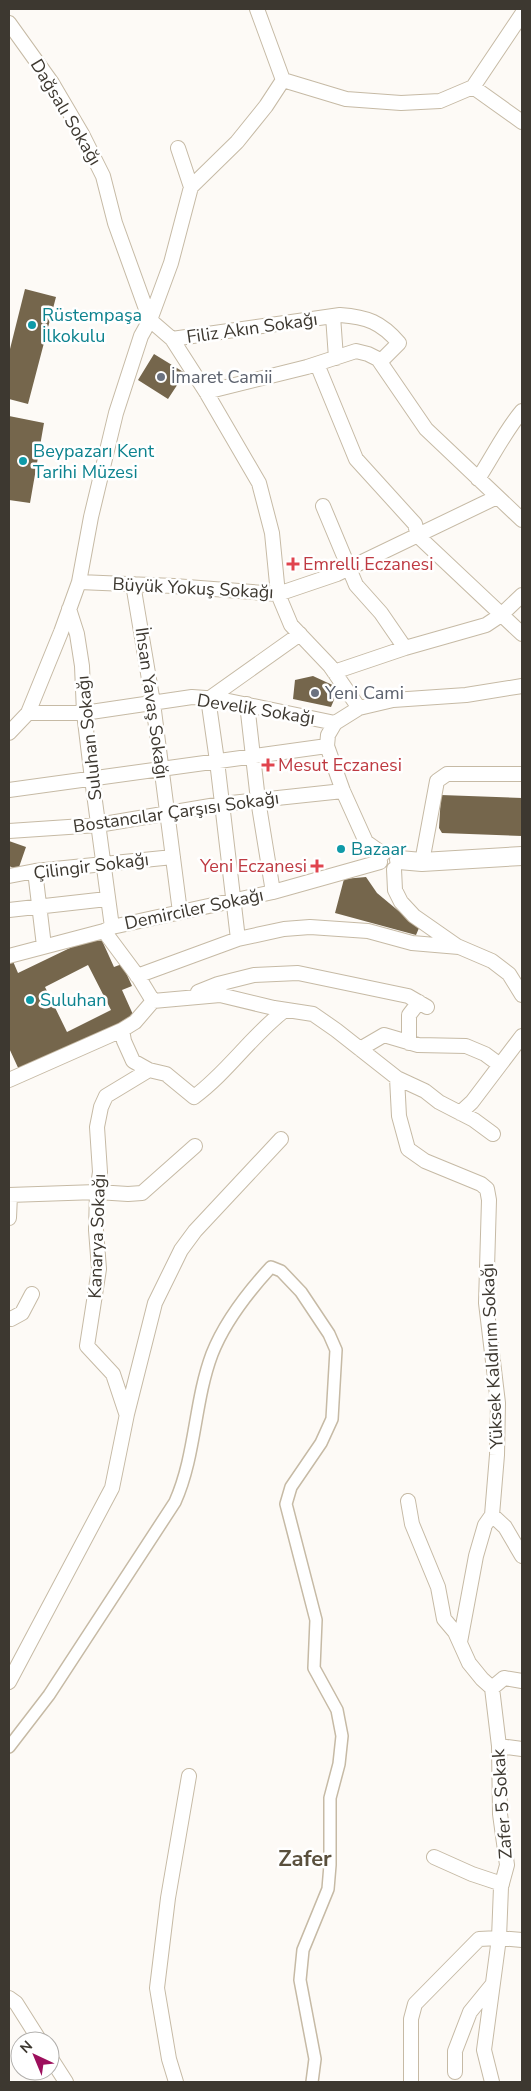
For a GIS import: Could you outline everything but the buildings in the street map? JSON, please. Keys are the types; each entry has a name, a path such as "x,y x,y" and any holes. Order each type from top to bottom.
{"street":[{"path":"257,9 283,80"},
{"path":"283,80 346,99 401,103 440,101 473,87 522,14"},
{"name":"Dağsalı Sokağı","path":"9,23 52,83 82,134 103,176 114,222 150,320"},
{"path":"9,733 28,713 78,582 116,413 141,336 150,320 171,263 191,187 237,142 266,106 283,80"},
{"path":"473,87 522,122"},
{"path":"178,148 191,187"},
{"path":"333,316 336,358"},
{"name":"Filiz Akın Sokağı","path":"172,339 333,316 356,316 370,319 387,329 400,343 380,362"},
{"path":"150,320 172,339 206,392 259,483 272,533 278,594 291,625 334,672 359,708"},
{"path":"206,392 317,364 356,351 368,354 380,362 426,429 522,520"},
{"path":"317,364 356,459 415,524 418,536 522,634"},
{"path":"478,479 491,462 512,424 522,411"},
{"name":"Büyük Yokuş Sokağı","path":"78,582 278,594 351,568 497,497"},
{"path":"323,506 351,568 356,585 380,613 405,648"},
{"name":"İhsan Yavaş Sokağı","path":"133,584 153,703 180,912"},
{"path":"334,672 405,648 486,625 501,615 522,595"},
{"name":"Suluhan Sokağı","path":"69,609 77,634 82,666 84,713 107,899 108,929"},
{"path":"238,938 209,698 300,634"},
{"path":"521,685 466,695 394,700 359,708 336,723 328,735 327,746 343,791 366,842 381,858 386,851 396,853 395,890 401,902 414,916 459,947 492,962 509,974 522,995"},
{"name":"Develik Sokağı","path":"28,713 84,713 192,698 209,698 336,723"},
{"path":"247,704 252,757 273,892"},
{"path":"9,790 327,746"},
{"path":"422,862 437,781 447,774 522,774"},
{"name":"Bostancılar Çarşısı Sokağı","path":"9,831 98,825 222,804 343,791"},
{"name":"Çilingir Sokağı","path":"9,876 35,871 173,856"},
{"path":"397,865 522,856"},
{"name":"Demirciler Sokağı","path":"9,956 108,929 273,892 381,858"},
{"path":"35,871 44,946"},
{"path":"9,910 107,899"},
{"path":"137,976 238,938 284,929 310,927 368,931 412,943 459,947"},
{"path":"108,929 153,1001"},
{"path":"182,998 218,984 254,975 298,973 408,996 423,1005 409,1016 409,1043"},
{"path":"9,1080 122,1030 135,1022 153,1001 220,995 285,1010 312,1014 397,1078 425,1091 439,1102 493,1134"},
{"path":"122,1030 124,1041 133,1061 149,1070 166,1074 194,1097 209,1086 269,1022 285,1010"},
{"path":"360,1049 384,1035 418,1045 466,1046 485,1054 500,1065"},
{"path":"460,1113 472,1102 522,1036"},
{"name":"Kanarya Sokağı","path":"127,1414 114,1374 87,1346 99,1269 96,1230 97,1192 100,1172 97,1127 101,1107 106,1096 149,1070"},
{"name":"Yüksek Kaldırım Sokağı","path":"397,1078 399,1116 408,1149 425,1161 481,1184 486,1189 489,1200 486,1303 498,1403 498,1455 492,1515 485,1525 476,1556 460,1642"},
{"path":"9,1682 112,1488 127,1414 155,1304 181,1250 195,1231 281,1139"},
{"path":"9,1218 10,1195 97,1192 142,1193 195,1146"},
{"path":"9,1747 49,1695 175,1502 186,1468 206,1376 220,1335 250,1290 271,1266 281,1271 301,1292 329,1334 336,1350 332,1419 321,1444 291,1487 286,1504 316,1620 314,1668 337,1710 342,1736 339,1764 330,1798 328,1889 303,1950 300,1980 315,2059 312,2082"},
{"path":"9,1318 11,1319 22,1313 32,1294"},
{"path":"408,1502 412,1524 438,1587 444,1619 455,1632 469,1663 492,1688 504,1678 522,1681"},
{"path":"492,1515 505,1527 522,1556"},
{"name":"Zafer 5 Sokak","path":"492,1688 499,1746 500,1814 507,1865 502,1884 499,1938 484,2050 492,2082"},
{"path":"499,1746 522,1749"},
{"path":"176,2082 169,2059 157,1988 168,1898 189,1776"},
{"path":"434,1857 472,1874 502,1884"},
{"path":"411,2082 411,2020 415,2004 479,1939 522,1940"},
{"path":"455,2072 455,2051 470,2012 492,1985"},
{"path":"9,1998 16,2003 34,2031"}],"place":[{"name":"Rüstempaşa İlkokulu","path":"32,325"},
{"name":"İmaret Camii","path":"161,377"},
{"name":"Beypazarı Kent Tarihi Müzesi","path":"23,461"},
{"name":"Emrelli Eczanesi","path":"293,564"},
{"name":"Yeni Cami","path":"315,693"},
{"name":"Mesut Eczanesi","path":"268,765"},
{"name":"Bazaar","path":"341,849"},
{"name":"Yeni Eczanesi","path":"317,866"},
{"name":"Suluhan","path":"30,1000"}],"district":[{"name":"Zafer","path":"305,1859"}]}
